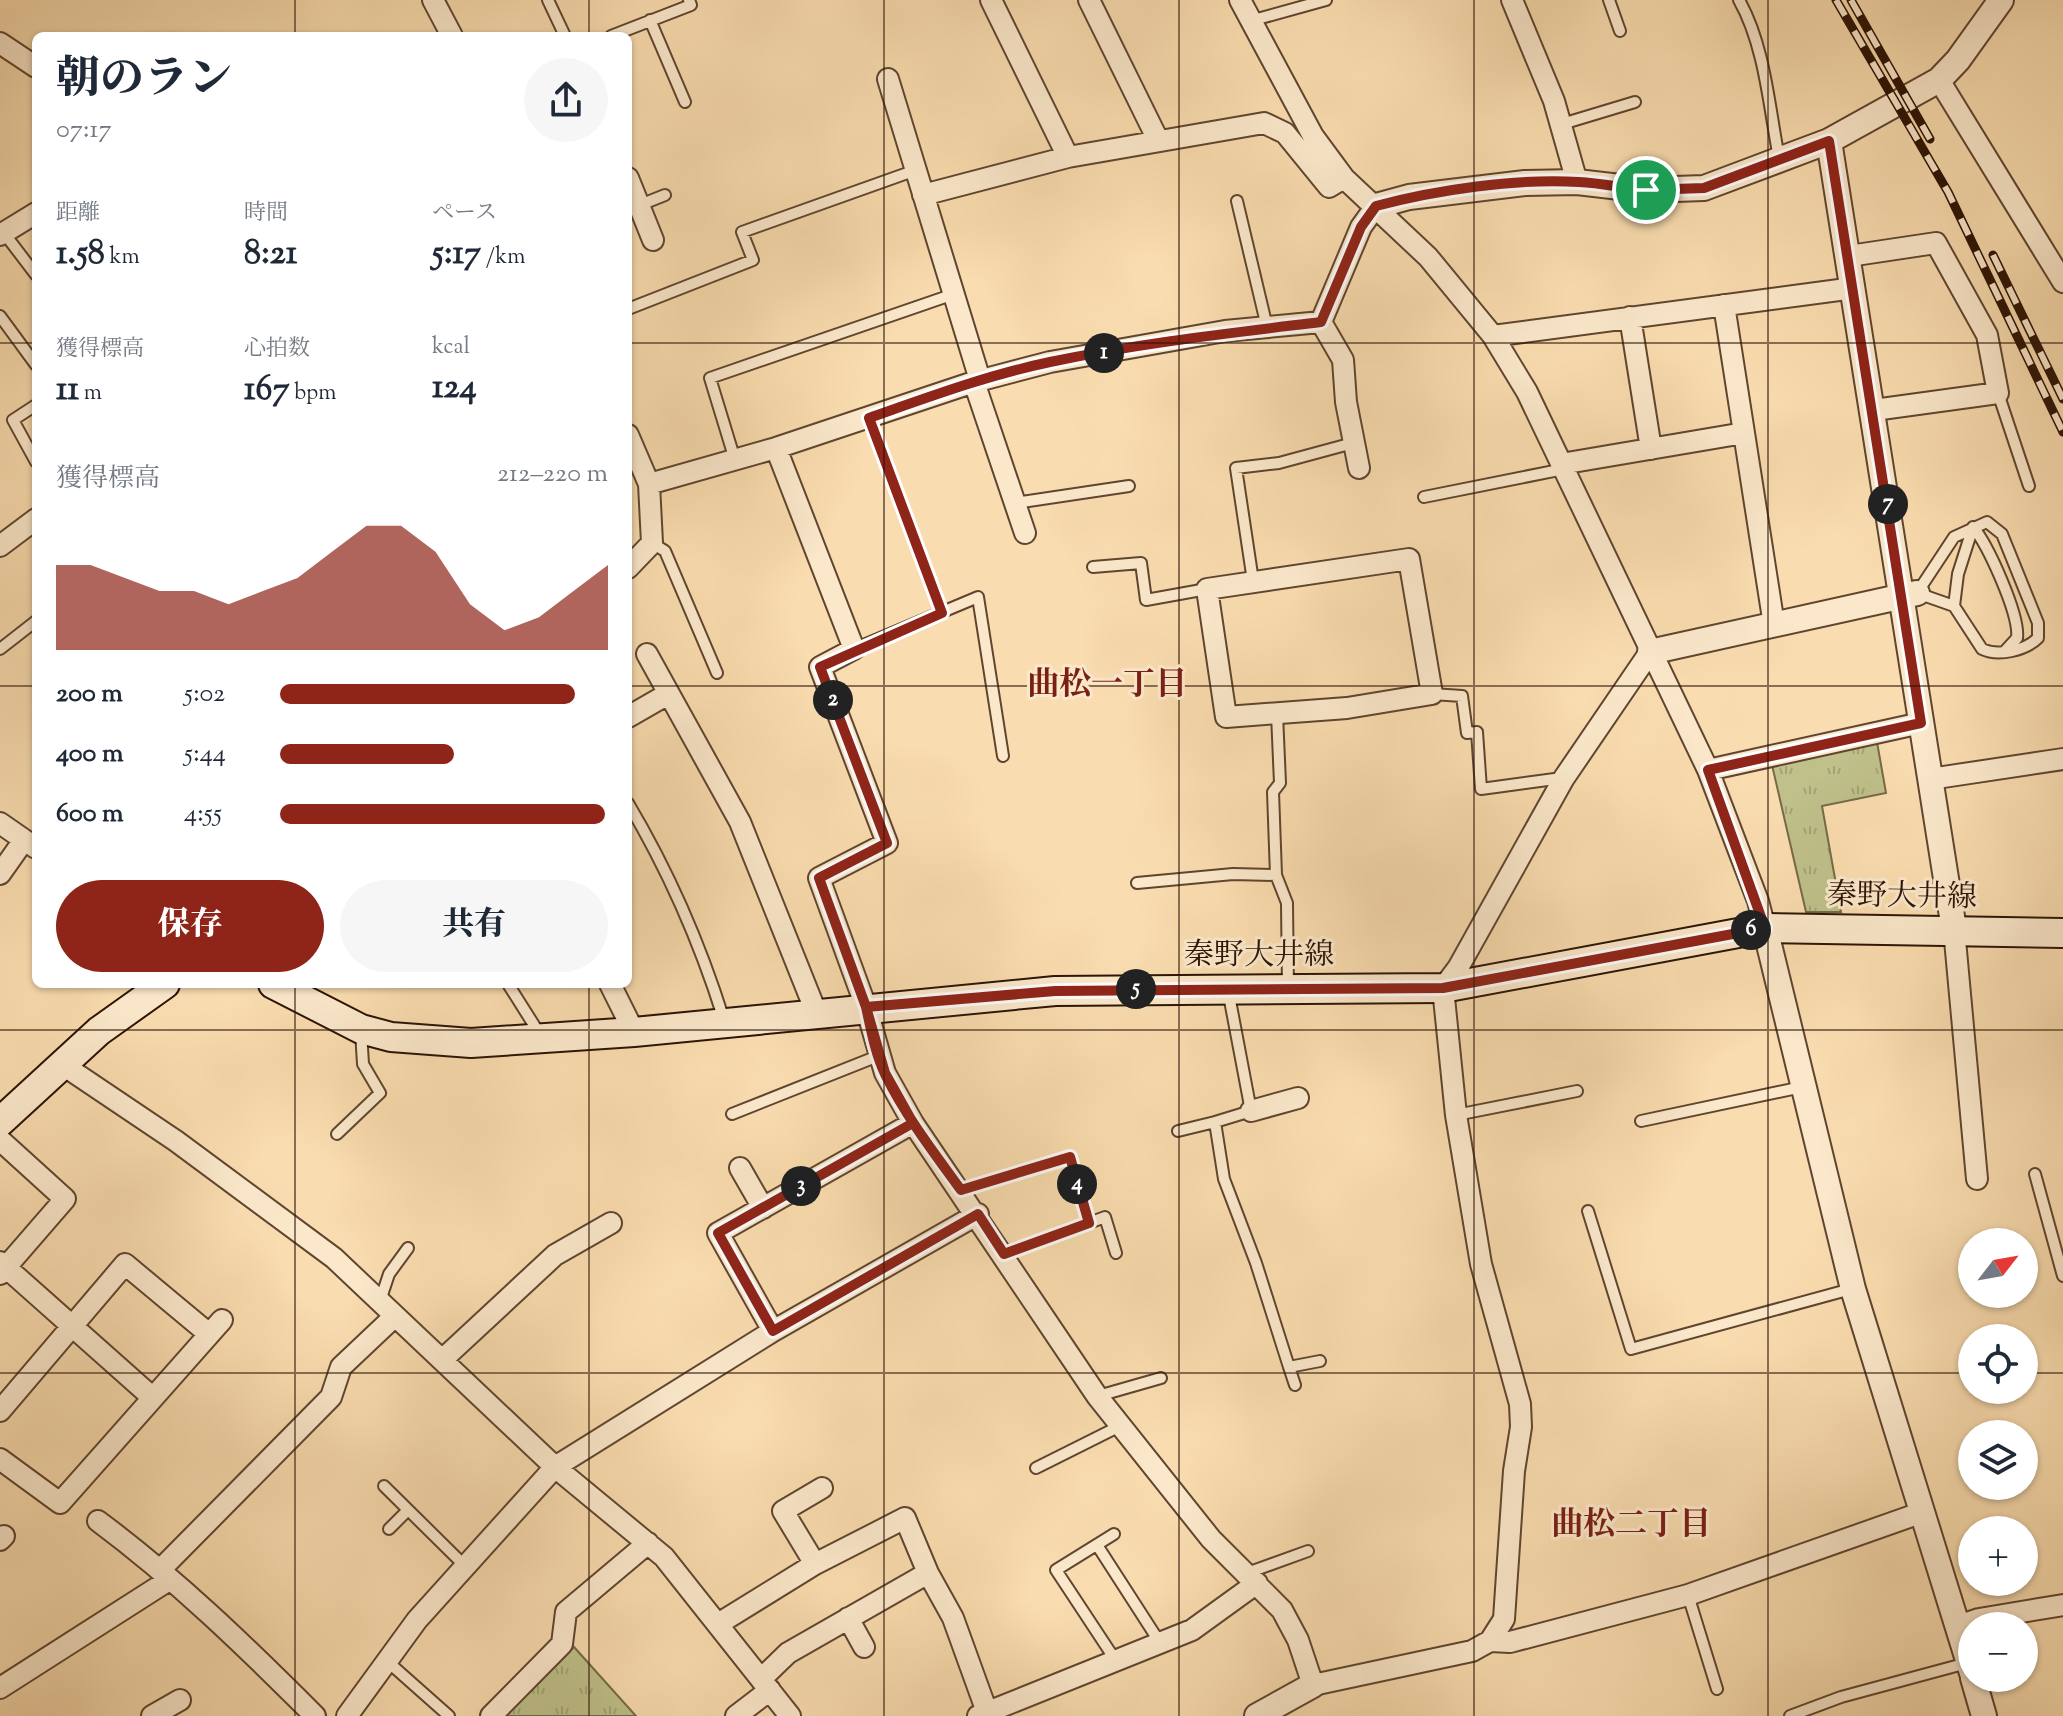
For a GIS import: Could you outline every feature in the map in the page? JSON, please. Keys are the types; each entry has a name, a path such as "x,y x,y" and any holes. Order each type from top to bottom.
{"main road":[{"name":"秦野大井線","path":"281,988 361,1029 391,1037 471,1043 634,1032 1055,991 1443,988 1765,928 2063,933"},
{"path":"0,1122 99,1031 159,988"}],"street":[{"path":"433,0 450,32"},
{"path":"991,0 1068,157"},
{"path":"1089,0 1158,140"},
{"path":"1240,0 1288,95 1344,178 1428,257 1493,336 1527,392 1708,770 1765,928 1853,1289 1958,1626"},
{"path":"1512,0 1562,124 1577,182"},
{"path":"1321,322 1361,227 1376,206 1409,197 1525,183 1577,182 1646,190 1704,188 1829,141 1939,80 1958,60 2001,0"},
{"path":"0,43 32,64"},
{"path":"888,79 1025,533"},
{"path":"1939,80 2056,258 2063,282"},
{"path":"923,195 1068,157 1264,123 1285,133 1329,187 1344,178"},
{"path":"1829,141 1874,410 1909,594 1921,723 1954,929 1977,1179"},
{"path":"632,187 653,240"},
{"path":"2,234 32,215"},
{"path":"1849,256 1936,243 1987,335 1998,393 1874,410"},
{"path":"1493,336 1854,288"},
{"path":"1724,305 1774,625"},
{"path":"1630,317 1651,449"},
{"path":"649,484 776,448 977,381 1050,362 1225,331 1321,322"},
{"path":"1321,322 1343,360 1359,468"},
{"path":"1563,466 1744,433"},
{"path":"632,444 649,484 652,543 632,564"},
{"path":"776,448 854,649 820,667 887,843 819,878 866,1007 878,1056 913,1123 978,1214 1097,1396 1211,1539 1282,1610 1298,1640 1313,1685"},
{"path":"0,546 32,522"},
{"path":"1409,559 1432,694 1277,714 1226,717 1207,589 1409,559"},
{"path":"1273,1712 1313,1685 1472,1651 1490,1641 1504,1619 1521,1416 1481,1264 1456,1115 1443,988 1458,968 1564,778 1650,652 1909,594"},
{"path":"647,654 740,822 816,1012"},
{"path":"632,715 668,694"},
{"path":"1708,770 1921,723"},
{"path":"1930,779 2063,759"},
{"path":"0,823 30,844 0,874"},
{"path":"612,988 634,1032"},
{"path":"63,1065 273,1210 334,1258 555,1467 648,1543 718,1624 790,1716"},
{"path":"1251,1111 1298,1098"},
{"path":"773,1331 718,1233 913,1123"},
{"path":"0,1140 65,1199 2,1268 153,1398"},
{"path":"740,1168 763,1208"},
{"path":"347,1716 417,1620 555,1467 773,1331 978,1214"},
{"path":"442,1360 555,1255 611,1223"},
{"path":"0,1411 125,1264 216,1327 60,1503 0,1459"},
{"path":"1,1686 165,1574 331,1397 341,1367 388,1308"},
{"path":"815,1564 783,1511 822,1488"},
{"path":"1490,1641 1510,1642 1688,1595 1923,1512"},
{"path":"718,1624 815,1564 905,1518 928,1573 953,1618 983,1714 1192,1630 1252,1578"},
{"path":"98,1521 216,1616 315,1716"},
{"path":"491,1716 528,1668 562,1644 566,1612 648,1543"},
{"path":"736,1716 766,1685 788,1653 928,1573"},
{"path":"2021,1612 2063,1605"},
{"path":"848,1618 864,1647"},
{"path":"1978,1692 1984,1716"},
{"path":"158,1715 180,1700"}],"lane":[{"path":"548,0 563,32"},
{"path":"621,32 691,5 689,0"},
{"path":"1250,21 1302,3 1326,0"},
{"path":"1609,0 1620,31"},
{"path":"1739,0 1748,14 1762,68 1779,158"},
{"path":"650,20 685,102"},
{"path":"1562,124 1635,102"},
{"path":"632,307 753,260 742,232 916,170"},
{"path":"640,205 665,195"},
{"path":"1237,201 1267,328"},
{"path":"2,234 32,270"},
{"path":"735,460 710,378 954,294"},
{"path":"0,316 32,360"},
{"path":"1998,393 2029,486"},
{"path":"32,408 13,420 32,455"},
{"path":"869,418 942,613"},
{"path":"1253,581 1236,468 1279,463 1353,443"},
{"path":"1424,497 1563,466"},
{"path":"1015,503 1129,486"},
{"path":"1954,606 1909,594 1954,537 1973,527 1987,522 1996,526 2038,623 2038,638 2029,647 2003,652 1982,649 1954,606 1958,574 1973,527"},
{"path":"1973,527 1983,540 2016,623 2017,638 2003,652"},
{"path":"652,543 665,551 717,673"},
{"path":"1093,567 1141,563 1146,600"},
{"path":"1132,602 1207,589"},
{"path":"854,649 978,597 1003,756"},
{"path":"0,649 32,624"},
{"path":"1432,694 1462,696 1467,733 1477,732 1481,789 1564,778"},
{"path":"1277,714 1280,783 1273,792 1276,875 1287,903 1288,988"},
{"path":"632,810 658,854 692,928 725,1022"},
{"path":"1137,883 1233,874 1276,875"},
{"path":"511,988 542,1038"},
{"path":"1178,1131 1251,1111 1227,988"},
{"path":"337,1134 380,1093 363,1064 361,1029"},
{"path":"732,1114 878,1056"},
{"path":"1641,1121 1802,1087"},
{"path":"1456,1115 1577,1091"},
{"path":"1215,1122 1224,1179 1256,1263 1295,1385"},
{"path":"1064,1143 1089,1223"},
{"path":"961,1190 1070,1157"},
{"path":"2035,1174 2063,1276"},
{"path":"1588,1211 1631,1349 1853,1289"},
{"path":"1004,1254 1105,1217 1116,1253"},
{"path":"388,1308 389,1274 408,1248"},
{"path":"1289,1367 1320,1361"},
{"path":"1097,1396 1161,1378"},
{"path":"1036,1468 1120,1426"},
{"path":"384,1486 465,1566"},
{"path":"389,1529 408,1510"},
{"path":"1114,1534 1056,1570 1116,1661"},
{"path":"1097,1545 1155,1635 1165,1641"},
{"path":"1252,1578 1308,1551"},
{"path":"1688,1595 1717,1689"},
{"path":"387,1661 449,1716"},
{"path":"1790,1716 1841,1697 1958,1674"}],"green space":[{"path":"1877,742 1886,793 1822,806 1841,912 1806,912 1772,765"},
{"path":"574,1647 636,1716 501,1716"}],"railway":[{"path":"1836,0 1948,192 2063,432"},
{"path":"1851,0 1930,139"},
{"path":"1993,255 2063,399"}],"district":[{"name":"曲松一丁目","path":"1107,683"},
{"name":"曲松二丁目","path":"1631,1523"}],"route":[{"path":"1646,190 1577,182 1525,183 1409,197 1376,206 1361,227 1321,322 1225,331 1050,362 980,380 869,418 942,613 854,649 820,667 887,843 819,878 866,1007 878,1056 913,1123 718,1233 773,1331 978,1214 1004,1254 1089,1223 1070,1157 961,1190 913,1123 885,1073 878,1056 866,1007 1055,991 1443,988 1765,928 1758,901 1708,770 1921,723 1874,410 1829,141 1704,188 1646,190"}]}
